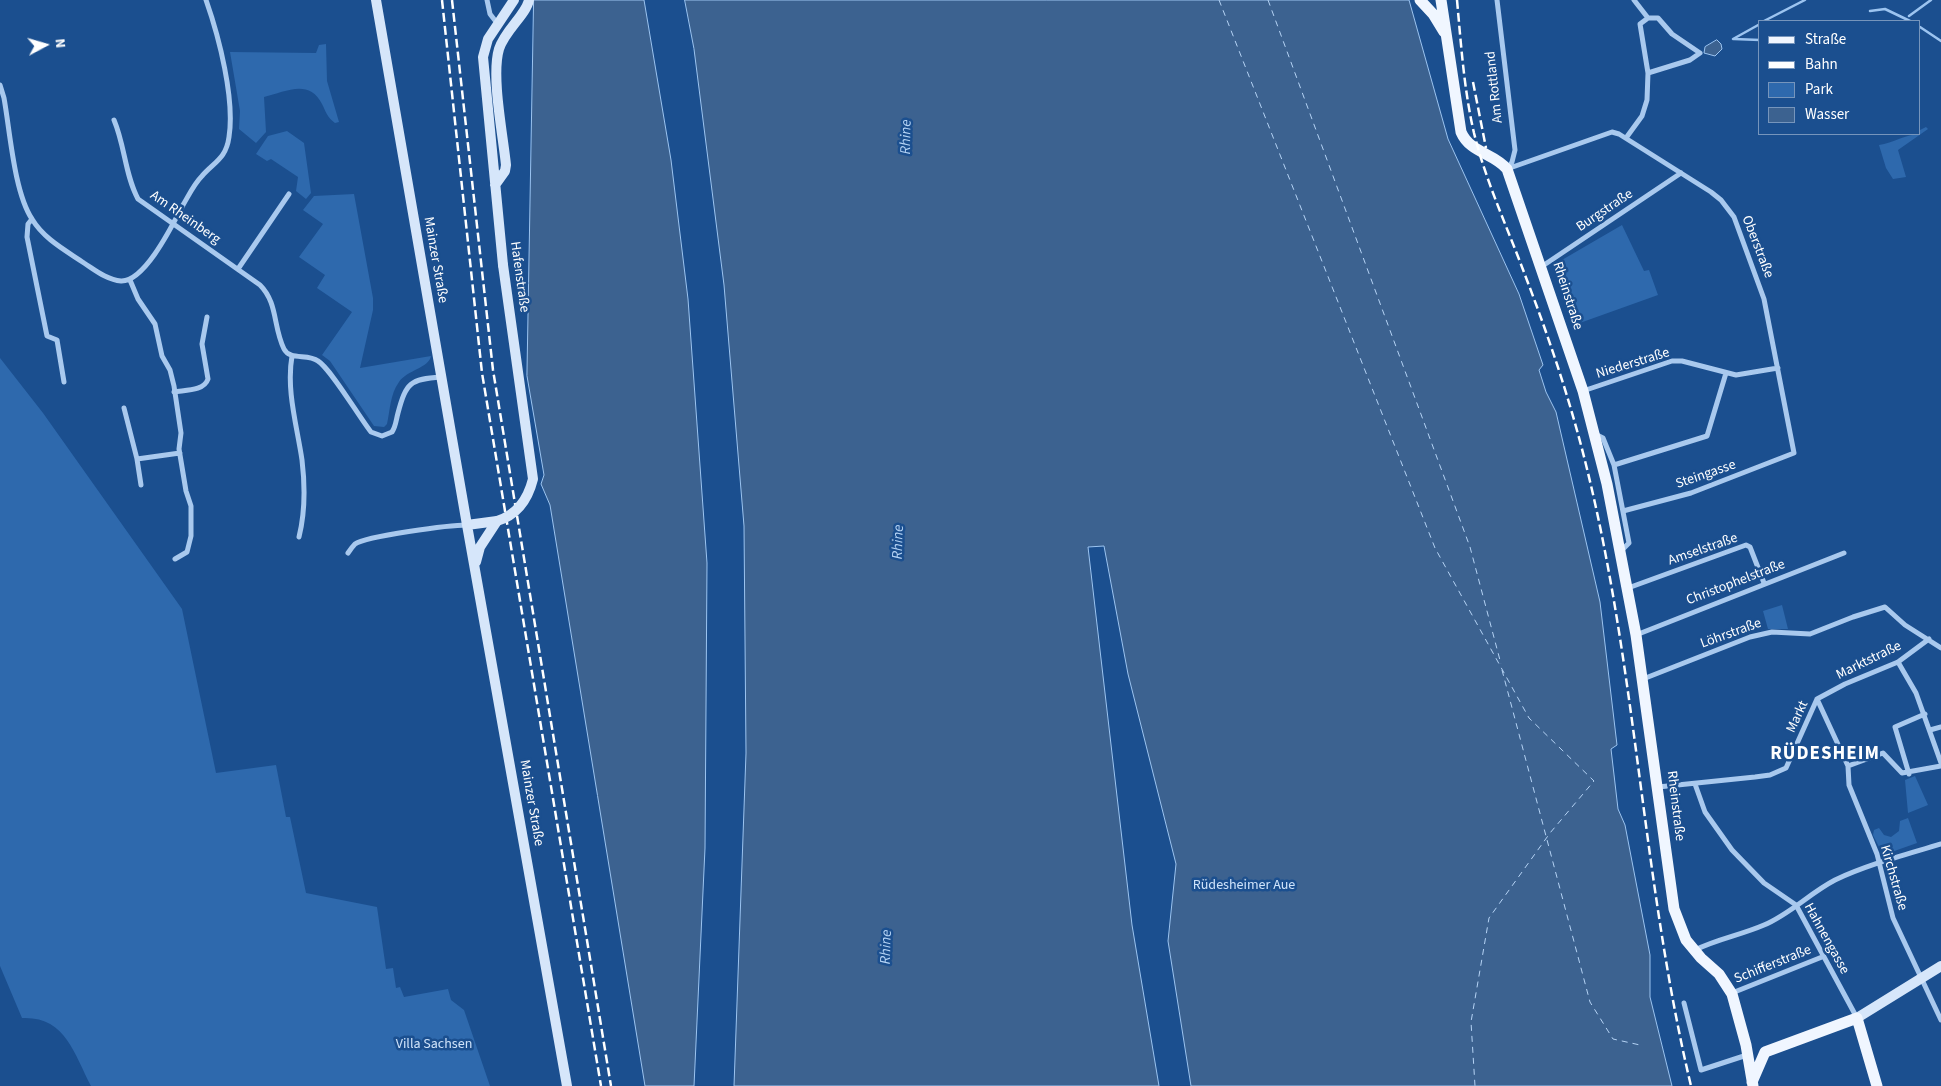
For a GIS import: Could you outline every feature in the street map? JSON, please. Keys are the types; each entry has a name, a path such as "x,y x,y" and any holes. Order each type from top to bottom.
{"main road":[{"name":"Mainzer Straße","path":"376,0 567,1086"},
{"name":"Hafenstraße","path":"467,525 504,519 524,502 533,479 503,265 483,62 488,39 514,0"},
{"path":"495,185 505,171 506,165 497,72 498,56 506,33 528,7 529,0"},
{"path":"1420,0 1434,14 1446,36"},
{"path":"1441,0 1457,115 1463,137 1473,148 1500,161 1507,169"},
{"name":"Rheinstraße","path":"1507,169 1542,267 1583,391 1595,434 1621,552 1636,635 1674,909 1682,933 1694,950 1719,974 1732,994 1747,1050 1752,1084"},
{"name":"Hafenstraße","path":"475,565 480,547 496,521"},
{"path":"1747,1050 1765,1052 1857,1018 1941,966"},
{"path":"1857,1018 1877,1086"},
{"path":"1752,1084 1765,1052"}],"street":[{"path":"0,85 22,195 32,219 50,240 101,274 118,281 130,280 147,264 200,177 215,166 223,156 229,138 231,120 225,78 216,33 206,0"},
{"path":"487,0 490,14 497,23"},
{"name":"Am Rottland","path":"1497,0 1515,150 1512,162 1507,169"},
{"path":"1634,0 1648,18"},
{"path":"1626,138 1646,107 1648,92 1648,73 1640,24 1648,18 1658,18 1672,34 1700,53 1690,60 1648,73"},
{"name":"Am Rheinberg","path":"114,120 121,135 133,189 138,199 174,222 260,285 268,294 284,349 292,356"},
{"name":"Oberstraße","path":"1507,169 1612,132 1626,138 1721,200 1734,217 1764,299 1794,453"},
{"name":"Burgstraße","path":"1542,267 1681,173"},
{"path":"238,269 289,194"},
{"path":"32,219 28,224 27,236 47,336 57,340 64,382"},
{"path":"130,280 138,298 155,324 174,392 181,433 180,452 192,520 187,552 175,559"},
{"path":"174,392 206,384 208,379 202,344 207,317"},
{"path":"300,537 304,517 302,463 290,378 292,356 310,357 323,364 371,432 377,435 387,435 394,428 402,399 409,384 420,379 442,377"},
{"name":"Niederstraße","path":"1583,391 1672,361 1682,361 1726,373 1748,374 1778,368"},
{"path":"1614,466 1707,436 1726,373"},
{"path":"124,408 137,459 141,485"},
{"name":"Rheinstraße","path":"1595,434 1603,438 1614,466 1629,543 1621,552"},
{"path":"137,459 180,452"},
{"name":"Steingasse","path":"1623,511 1691,493 1794,453"},
{"path":"348,553 356,543 374,538 452,525 467,525"},
{"name":"Amselstraße","path":"1627,588 1746,546 1750,547 1764,583"},
{"name":"Christophelstraße","path":"1636,635 1844,553"},
{"name":"Löhrstraße","path":"1642,679 1750,636 1772,632 1810,634 1885,607 1905,625 1929,640"},
{"path":"1929,640 1941,648"},
{"name":"Marktstraße","path":"1817,699 1845,684 1898,662 1929,640"},
{"path":"1848,766 1883,753 1902,774 1909,774 1941,764 1916,692 1898,662"},
{"name":"Markt","path":"1817,699 1848,766"},
{"name":"Markt","path":"1658,787 1770,775 1786,768 1817,699"},
{"path":"1909,774 1895,728 1925,714"},
{"path":"1930,730 1941,727"},
{"name":"Kirchstraße","path":"1848,766 1849,785 1880,863 1887,903 1941,1020"},
{"name":"Hahnengasse","path":"1694,784 1706,812 1732,850 1764,883 1796,905 1822,957 1857,1018"},
{"path":"1694,950 1764,925 1784,915 1796,905 1834,881 1880,863 1941,844"},
{"name":"Schifferstraße","path":"1732,994 1822,957"},
{"path":"1684,1003 1700,1070 1747,1050"}],"green space":[{"path":"326,44 327,81 339,122 335,123 330,119 317,96 310,91 296,89 264,97 266,132 256,143 239,129 240,111 230,52 316,53 319,45"},
{"path":"1926,127 1928,129 1921,134 1921,130"},
{"path":"287,131 304,143 311,193 306,199 296,191 298,177 271,159 267,161 256,154 268,136"},
{"path":"1910,135 1919,135 1898,150 1906,177 1893,179 1886,168 1879,145"},
{"path":"354,194 373,298 373,310 360,368 431,356 426,363 399,382 392,397 387,424 384,427 374,426 330,361 322,355 352,312 317,288 325,275 299,257 323,224 303,210 314,196"},
{"path":"1622,225 1644,271 1649,270 1658,295 1577,324 1555,264"},
{"name":"Villa Sachsen","path":"0,358 43,413 182,609 216,773 276,765 286,817 290,817 306,893 377,907 386,969 393,968 396,988 400,987 404,997 448,989 451,1000 464,1010 490,1086 91,1086 73,1049 58,1030 49,1023 37,1019 22,1018 0,966"},
{"path":"1782,605 1788,629 1768,629 1763,611"},
{"path":"1915,776 1928,805 1908,813 1905,780"},
{"path":"1908,818 1917,843 1883,855 1873,835 1874,830 1879,828 1884,835 1891,837 1899,831 1900,821"}],"water":[{"path":"534,0 644,0 671,160 688,299 707,563 705,848 694,1086 645,1086 550,505 541,484 544,475 527,376"},
{"name":"Rhine","path":"685,0 1409,0 1448,139 1519,294 1543,365 1539,370 1546,392 1556,412 1600,602 1617,745 1611,749 1618,809 1625,825 1650,955 1650,997 1672,1086 1191,1086 1168,941 1176,864 1128,674 1104,546 1088,547 1132,925 1159,1086 734,1086 746,753 744,526 724,285 694,49"},
{"path":"1717,40 1721,44 1722,49 1715,56 1704,53 1705,47"}],"waterway":[{"path":"1766,20 1805,0"},
{"path":"1909,16 1931,0"},
{"path":"1870,11 1885,9 1908,20"},
{"path":"1733,39 1758,25"},
{"path":"1921,28 1941,41"},
{"path":"1734,39 1758,40"}],"ferry route":[{"path":"1219,0 1435,548 1529,718 1594,781 1550,833 1489,918 1471,1022 1475,1086"},
{"path":"1268,0 1470,547 1501,664"},
{"path":"1502,670 1590,1002 1613,1039 1640,1045"}],"railway":[{"path":"442,0 482,373 601,1086"},
{"path":"452,0 493,370 611,1086"},
{"path":"1457,0 1465,84 1474,133 1491,187 1560,373 1582,448 1605,549 1618,626 1662,933 1675,1010 1691,1086"},
{"path":"1473,82 1486,148"}],"district":[{"name":"RÜDESHEIM","path":"1825,755"}],"park label":[{"name":"Rüdesheimer Aue","path":"1244,886"}]}
